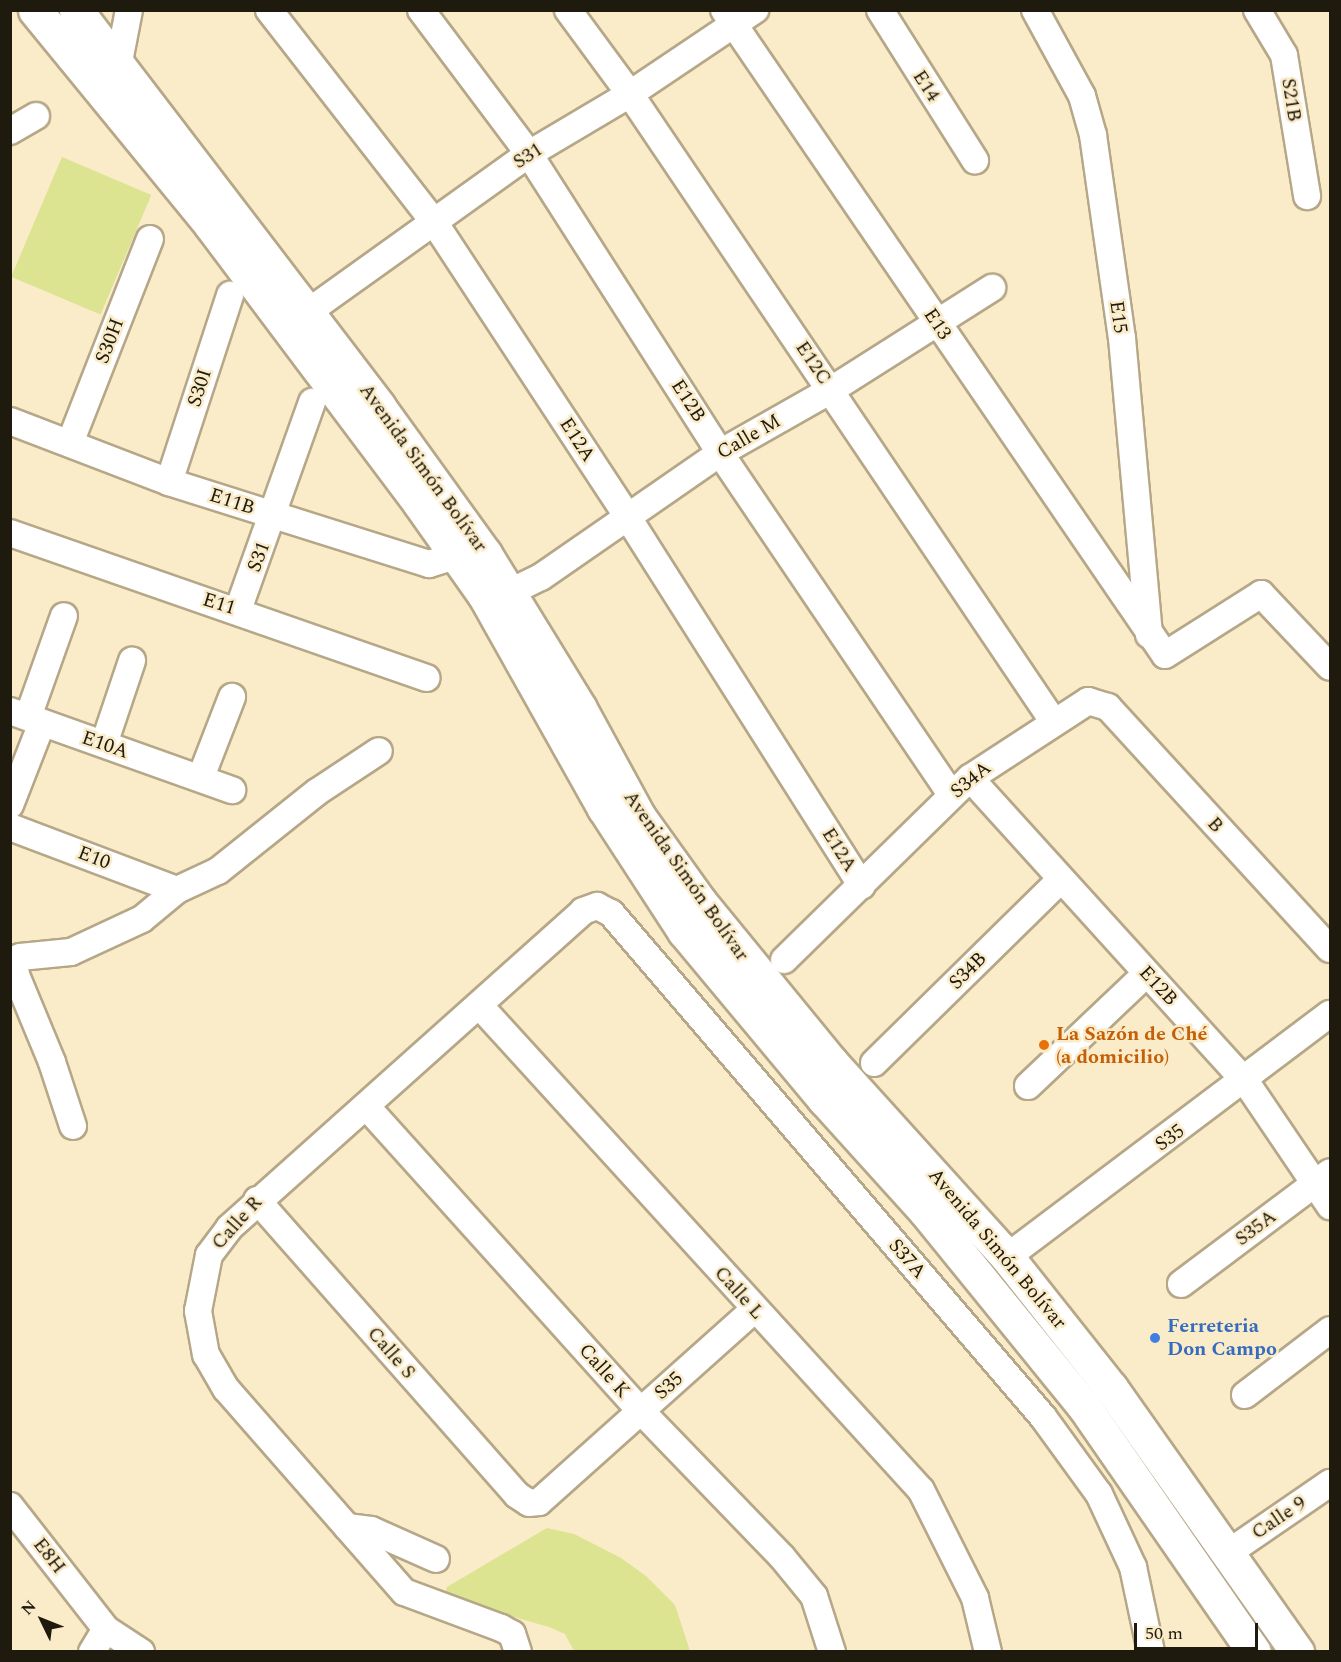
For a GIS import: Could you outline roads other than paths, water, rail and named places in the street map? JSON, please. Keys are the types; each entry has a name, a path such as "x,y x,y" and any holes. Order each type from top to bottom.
{"highway":[{"name":"Avenida Simón Bolívar","path":"35,10 210,225 456,556 490,606 556,728 684,931 824,1099 926,1212 1083,1405 1254,1652"},
{"name":"Avenida Simón Bolívar","path":"76,10 308,312 510,592 639,817 700,902 831,1062 1007,1257 1111,1388 1297,1652"}],"street":[{"path":"118,67 129,10"},
{"name":"E12A","path":"269,10 434,222 627,516 862,886"},
{"name":"E12B","path":"421,10 529,154 720,453 960,786 1061,879 1246,1082 1322,1177 1330,1206"},
{"name":"E12C","path":"568,10 630,94 1053,720"},
{"name":"E14","path":"880,10 975,160"},
{"name":"E15","path":"1035,10 1082,96 1093,135 1122,338 1150,638"},
{"name":"S21B","path":"1257,10 1284,55 1306,196"},
{"name":"S31","path":"308,312 529,154 630,94 737,15"},
{"name":"E13","path":"737,15 936,323 1150,638"},
{"path":"10,131 36,116"},
{"name":"S30H","path":"70,443 150,239"},
{"name":"Calle M","path":"510,592 541,577 720,453 831,390 992,288"},
{"name":"S30I","path":"169,482 230,295"},
{"name":"S31","path":"238,610 275,515 312,402"},
{"name":"E11B","path":"10,421 169,482 429,564 456,556"},
{"name":"E11","path":"10,533 238,610 426,678"},
{"path":"1150,638 1165,655 1261,594 1326,655"},
{"path":"10,805 27,717 64,616"},
{"path":"104,744 132,660"},
{"path":"201,777 232,697"},
{"name":"S34A","path":"784,960 862,886 960,786 1053,720 1088,701 1098,701"},
{"name":"B","path":"1098,701 1108,707 1330,949"},
{"name":"E10A","path":"27,717 201,777 232,790"},
{"path":"73,1126 14,964 20,957 72,952 142,919 177,890 218,871 317,792 380,751"},
{"name":"E10","path":"10,827 177,890"},
{"name":"S34B","path":"874,1063 1061,879"},
{"name":"Calle R","path":"518,1652 512,1635 501,1628 404,1592 226,1389 206,1355 198,1311 209,1255 257,1200 366,1106 583,911 597,906"},
{"name":"S37A","path":"597,906 611,913 1043,1417 1099,1494 1128,1556 1151,1652"},
{"path":"1028,1086 1146,974"},
{"name":"Calle L","path":"479,1005 754,1310 921,1490 975,1598 988,1652"},
{"name":"S35","path":"1007,1257 1246,1082 1330,1014"},
{"name":"Calle K","path":"366,1106 641,1411 782,1557 814,1596 831,1647"},
{"name":"S35A","path":"1181,1284 1322,1177"},
{"name":"Calle S","path":"257,1200 517,1495 529,1503"},
{"name":"S35","path":"529,1503 539,1502 754,1310"},
{"path":"1245,1395 1330,1330"},
{"name":"Calle 9","path":"1228,1553 1330,1483"},
{"name":"E8H","path":"10,1506 106,1629 141,1652"},
{"path":"347,1527 371,1530 436,1559"},
{"path":"92,1652 106,1629"}],"place":[{"name":"La Sazón de Ché (a domicilio)","path":"1044,1045"},
{"name":"Ferreteria Don Campo","path":"1155,1338"}]}
